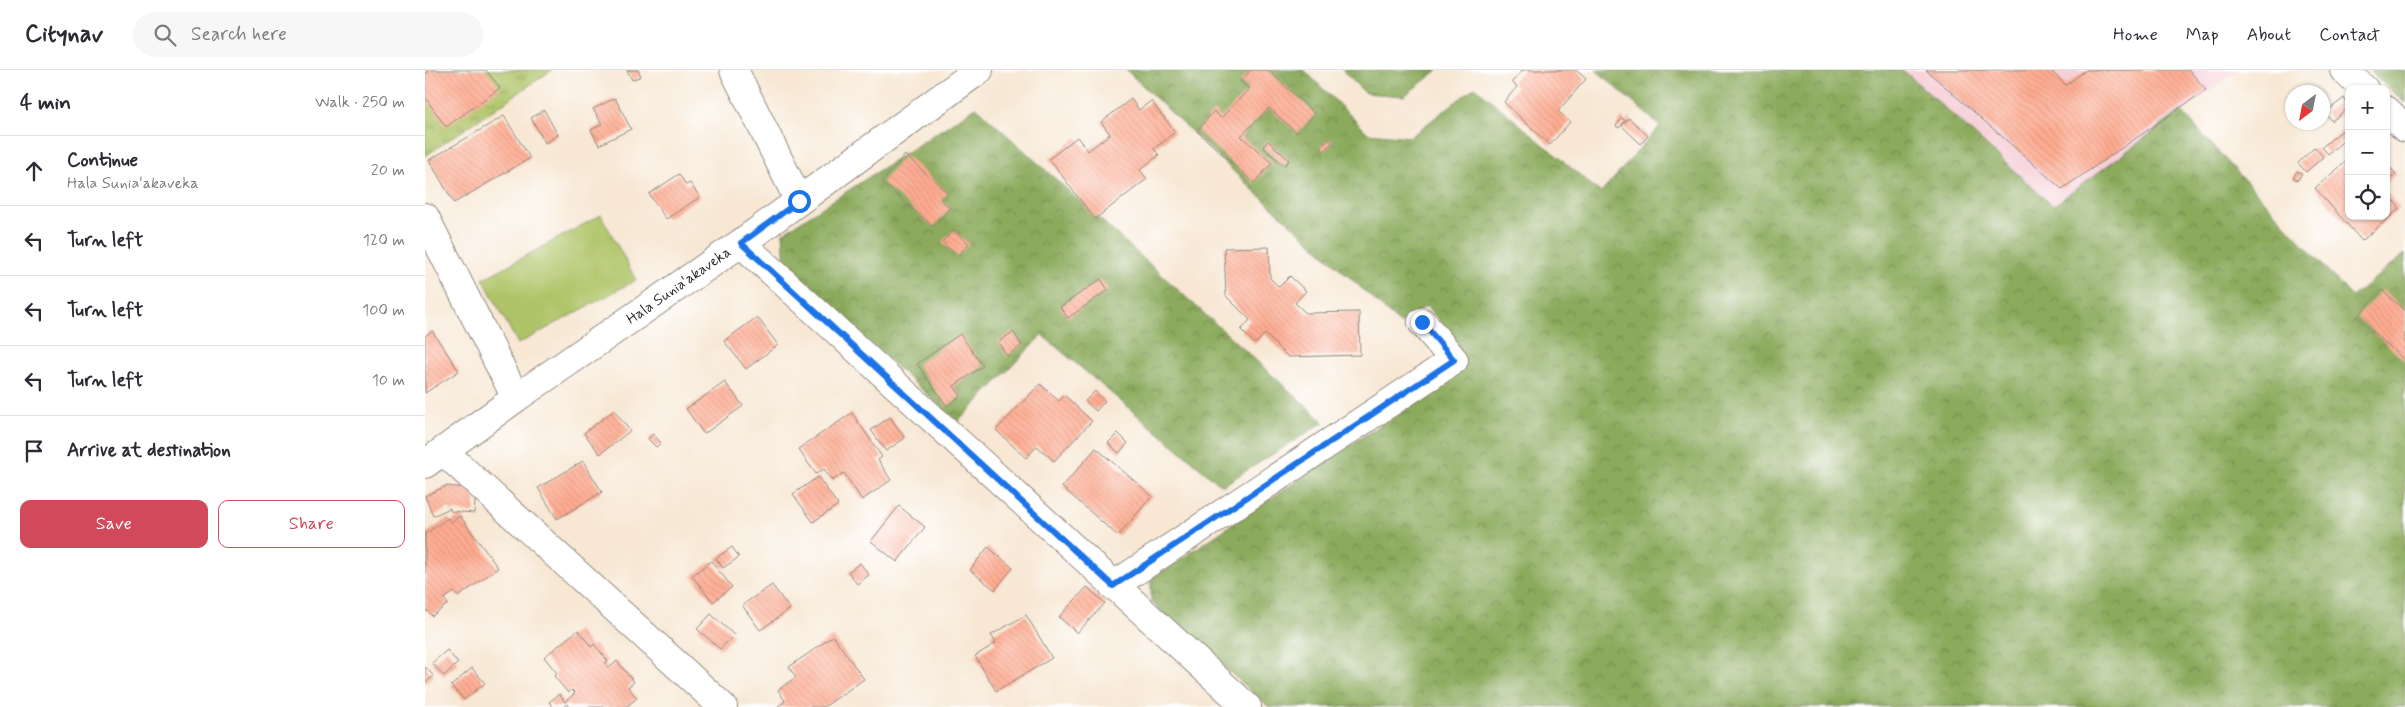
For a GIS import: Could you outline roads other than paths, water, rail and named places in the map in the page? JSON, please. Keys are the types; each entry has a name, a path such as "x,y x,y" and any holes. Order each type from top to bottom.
{"street":[{"path":"734,70 799,201"},
{"name":"Hala Sunia'akaveka","path":"434,457 516,398 741,243 979,70"},
{"path":"2344,70 2359,85"},
{"path":"2390,114 2405,128"},
{"path":"425,217 516,398"},
{"path":"741,243 1247,707"},
{"path":"1113,586 1454,360 1422,322"},
{"path":"434,457 723,707"}]}
